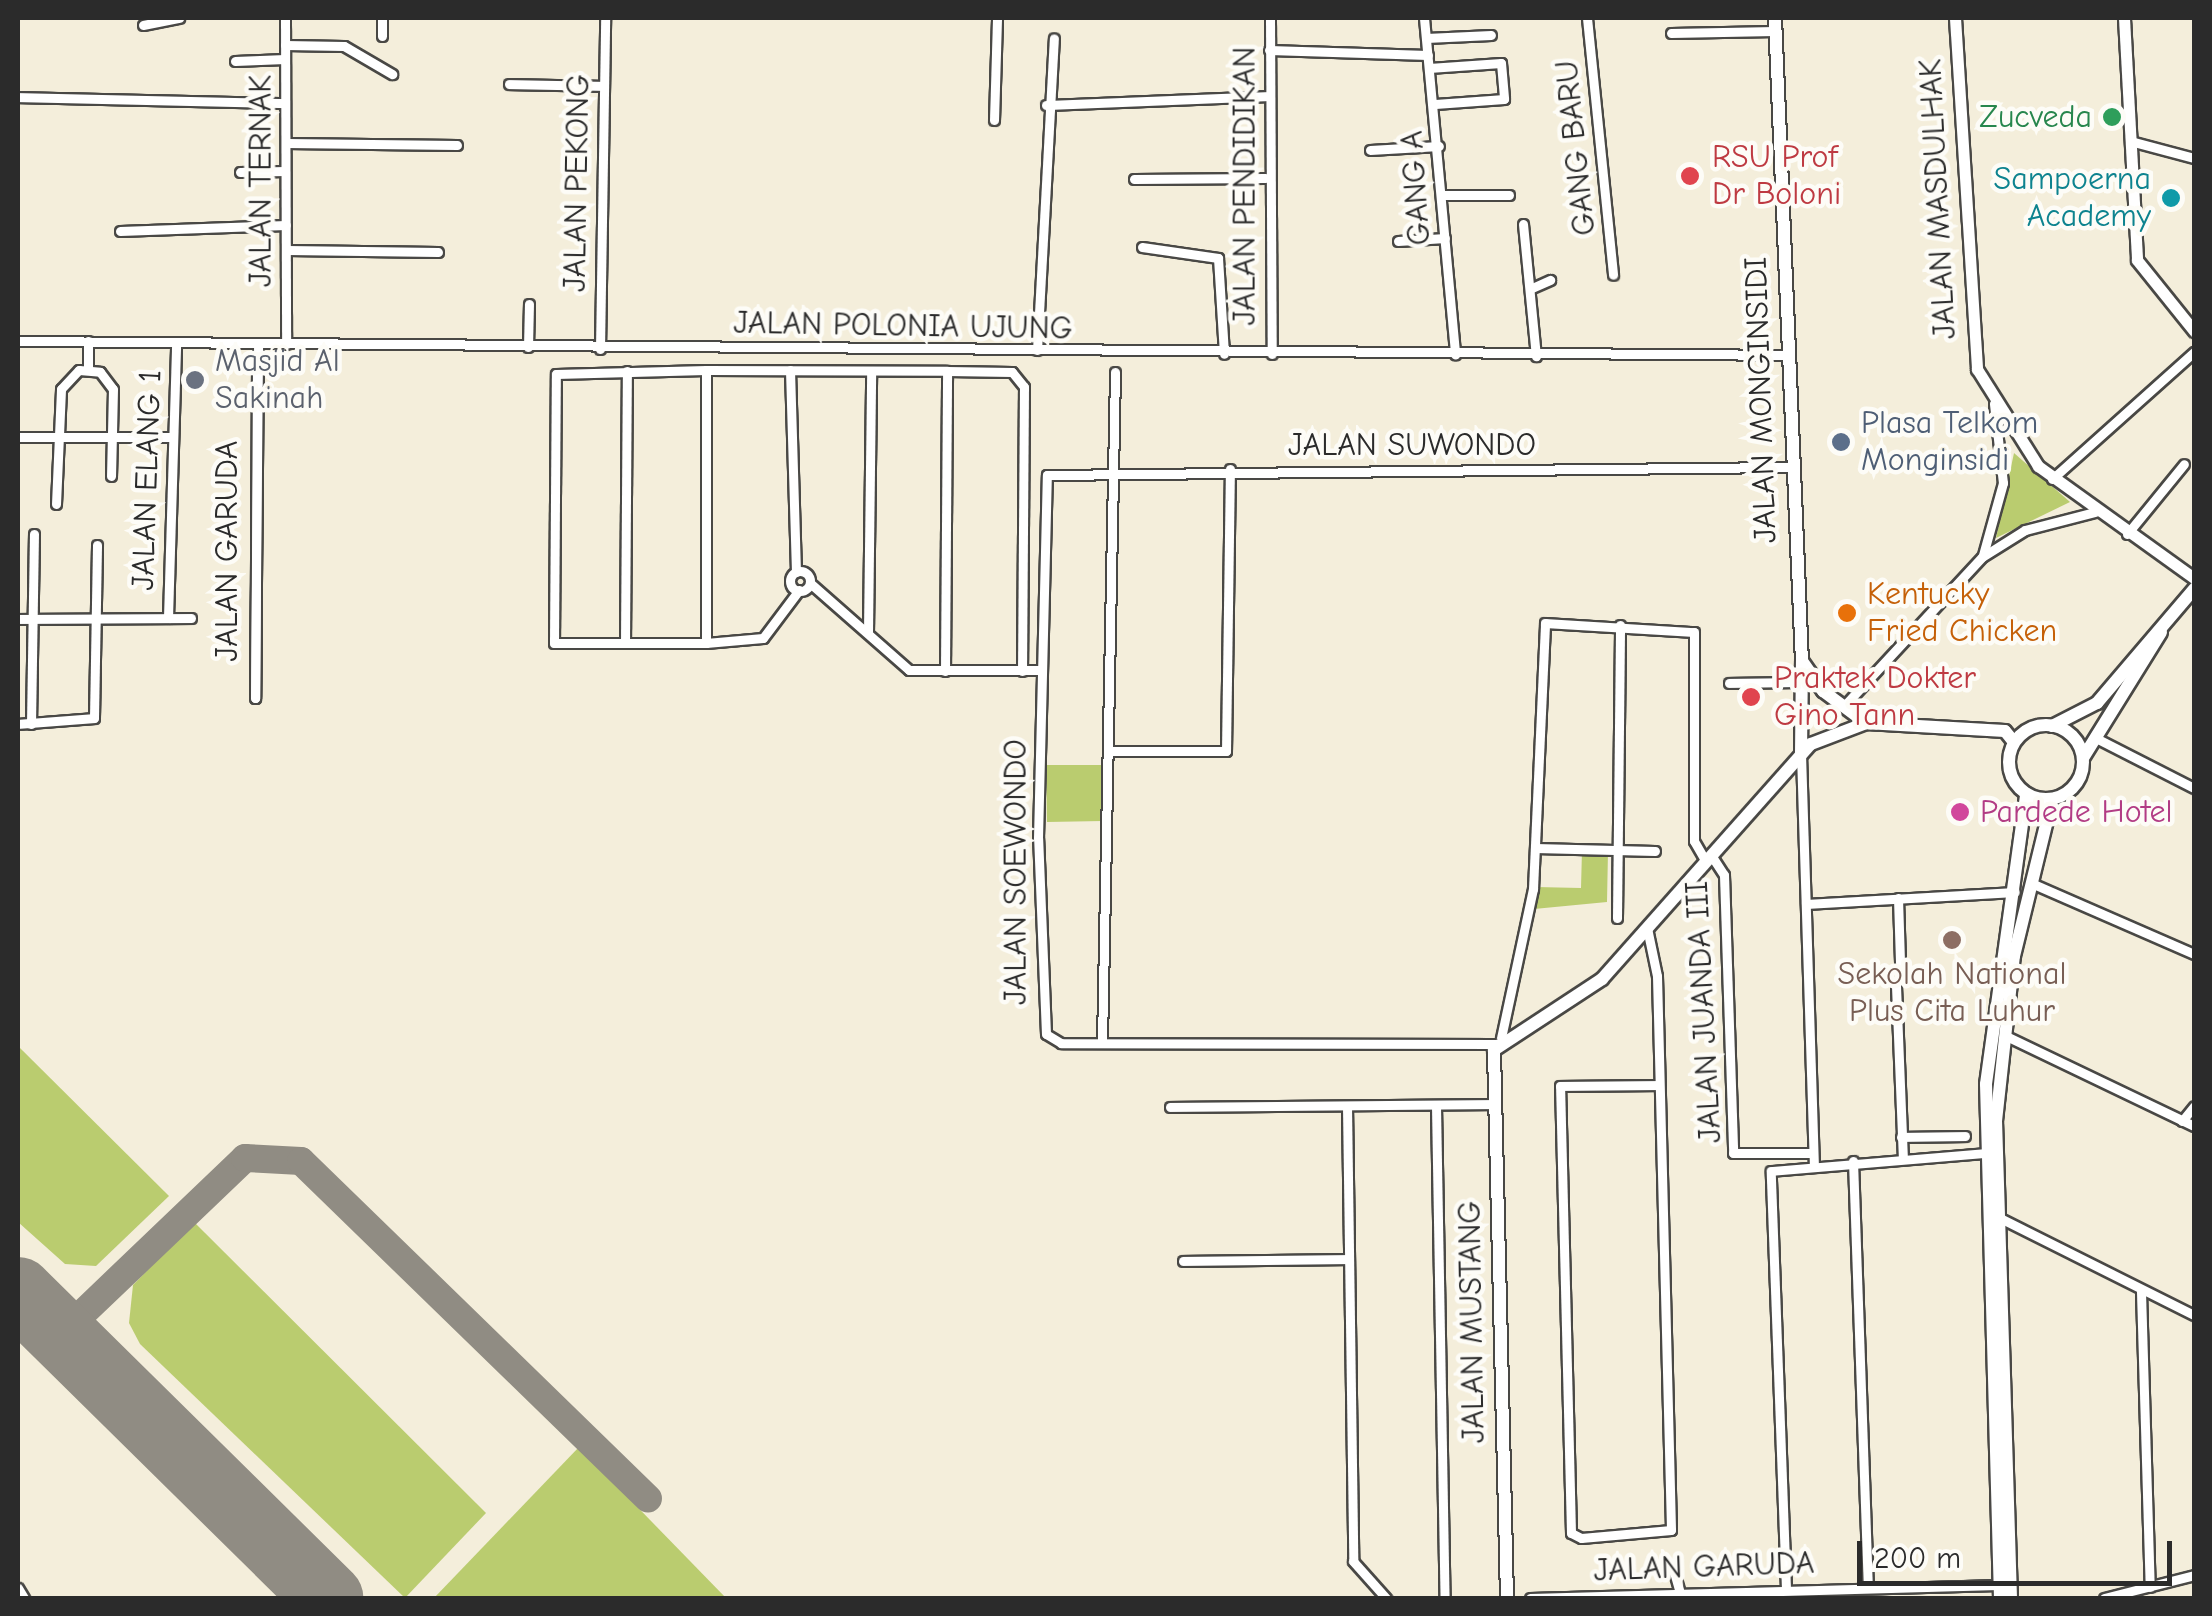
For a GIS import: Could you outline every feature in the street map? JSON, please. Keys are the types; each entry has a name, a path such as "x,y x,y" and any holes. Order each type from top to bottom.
{"main road":[{"name":"JALAN MONGINSIDI","path":"1775,24 1790,467 1802,661 1796,682 1801,754"},
{"path":"2014,742 2096,703 2194,589"},
{"path":"1499,1041 1565,1010 1647,926 1801,754 1866,722 2004,730 2014,742 2011,776 2026,794 2052,800 2072,790 2094,737 2165,626"},
{"path":"1802,661 1843,707 1866,722"},
{"path":"2052,726 2083,758"},
{"path":"2000,1592 1985,1153 1990,1046 2026,794"},
{"path":"2011,1598 1998,1217 2002,1034 2030,883 2052,800"},
{"name":"JALAN MUSTANG","path":"1499,1041 1495,1104 1507,1598"}],"street":[{"path":"143,25 179,18"},
{"name":"JALAN TERNAK","path":"285,18 286,344"},
{"path":"382,18 382,36"},
{"name":"JALAN PEKONG","path":"600,348 605,18"},
{"path":"994,120 998,18"},
{"name":"JALAN PENDIDIKAN","path":"1270,18 1265,178 1272,354"},
{"name":"GANG A","path":"1424,18 1435,104 1455,355"},
{"name":"GANG BARU","path":"1587,18 1613,274"},
{"name":"JALAN MASDULHAK","path":"1955,18 1971,340 1994,404 2052,479 2194,578"},
{"path":"2124,18 2134,142 2136,260 2194,331"},
{"path":"1671,33 1775,24"},
{"path":"1426,38 1491,34"},
{"path":"1037,350 1046,105 1054,38"},
{"path":"285,46 344,46 392,74"},
{"path":"1269,50 1428,54"},
{"path":"235,61 285,59"},
{"path":"1428,68 1501,63 1504,99 1435,104"},
{"path":"509,84 604,86"},
{"path":"1046,105 1266,96"},
{"path":"18,97 285,103"},
{"path":"2134,142 2194,158"},
{"path":"286,144 457,145"},
{"path":"1370,150 1438,146"},
{"path":"240,172 286,171"},
{"path":"1134,179 1265,178"},
{"path":"1443,195 1509,196"},
{"path":"1522,224 1532,288 1536,356"},
{"path":"120,231 286,225"},
{"path":"1398,241 1445,238"},
{"path":"1142,247 1218,258 1224,354"},
{"path":"286,250 438,252"},
{"path":"1532,288 1550,280"},
{"path":"528,347 529,304"},
{"path":"88,341 88,368 113,389 112,476"},
{"name":"JALAN POLONIA UJUNG","path":"18,342 1224,354 1788,355"},
{"name":"JALAN ELANG 1","path":"168,618 176,343"},
{"name":"JALAN GARUDA","path":"256,616 255,698 258,344"},
{"path":"2052,479 2194,352"},
{"path":"56,504 61,389 88,368"},
{"path":"625,643 627,370"},
{"path":"810,583 799,590 763,638 706,643 552,640 553,378 627,370 1012,372 1024,387 1022,671"},
{"path":"706,370 706,643"},
{"path":"790,370 796,572 790,582 799,590"},
{"path":"945,671 947,371"},
{"path":"868,632 870,372"},
{"path":"1116,372 1102,1043 1499,1041 1535,848 1545,623 1620,625 1695,635 1694,841 1708,857"},
{"path":"1982,557 2002,483 1994,404"},
{"path":"18,437 174,437"},
{"path":"2127,534 2184,464"},
{"name":"JALAN SUWONDO","path":"1044,486 1055,470 1790,467"},
{"path":"1109,751 1226,750 1230,469"},
{"name":"JALAN SOEWONDO","path":"1044,486 1040,670 1042,1018 1053,1042 1102,1043"},
{"path":"1843,707 1982,557 2026,530 2095,512"},
{"path":"31,724 34,534"},
{"path":"18,724 94,718 97,545"},
{"path":"796,572 904,668 1040,670"},
{"path":"18,619 192,618"},
{"path":"1617,918 1620,625"},
{"path":"1729,683 1796,682"},
{"path":"2094,737 2194,788"},
{"name":"JALAN MONGINSIDI","path":"1801,754 1813,1158"},
{"path":"1535,848 1656,851"},
{"name":"JALAN JUANDA III","path":"1708,857 1724,875 1733,1153 1813,1158"},
{"path":"2030,883 2194,954"},
{"path":"1806,904 2015,892"},
{"path":"1898,898 1900,964"},
{"path":"1647,926 1658,1085 1671,1530 1576,1538 1560,1086 1658,1085"},
{"path":"1896,986 1902,1158"},
{"path":"2002,1034 2194,1126"},
{"path":"1170,1107 1495,1104"},
{"path":"1348,1106 1352,1561 1386,1598"},
{"path":"1436,1106 1446,1598"},
{"path":"2182,1120 2194,1106"},
{"path":"1901,1137 1965,1136"},
{"path":"1786,1589 1770,1175 1813,1158 1853,1160 1985,1153"},
{"path":"1853,1160 1868,1588"},
{"path":"1998,1217 2141,1292 2194,1315"},
{"path":"1183,1260 1349,1259"},
{"path":"2141,1292 2150,1587"},
{"path":"1672,1565 1679,1590"},
{"path":"2104,1598 2194,1575"},
{"path":"18,1588 24,1598"},
{"name":"JALAN GARUDA","path":"1530,1598 1679,1590 1868,1588 2000,1592"}],"green space":[{"path":"2014,453 2070,502 1996,538"},
{"path":"1046,765 1102,765 1103,821 1047,822"},
{"path":"1582,850 1608,851 1607,902 1534,909 1536,887 1581,888"},
{"path":"18,1046 169,1196 96,1266 65,1264 18,1222"},
{"path":"194,1222 486,1513 405,1598 140,1344 129,1323 133,1285"},
{"path":"579,1447 726,1598 434,1598"}],"taxiway":[{"path":"84,1312 245,1158 301,1161 648,1498"}],"runway":[{"path":"18,1292 328,1598"}],"place":[{"name":"Zucveda","path":"2112,117"},
{"name":"RSU Prof Dr Boloni","path":"1690,176"},
{"name":"Sampoerna Academy","path":"2171,198"},
{"name":"Masjid Al Sakinah","path":"195,380"},
{"name":"Plasa Telkom Monginsidi","path":"1841,442"},
{"name":"Kentucky Fried Chicken","path":"1847,613"},
{"name":"Praktek Dokter Gino Tann","path":"1751,697"},
{"name":"Pardede Hotel","path":"1960,812"},
{"name":"Sekolah National Plus Cita Luhur","path":"1952,940"}]}
